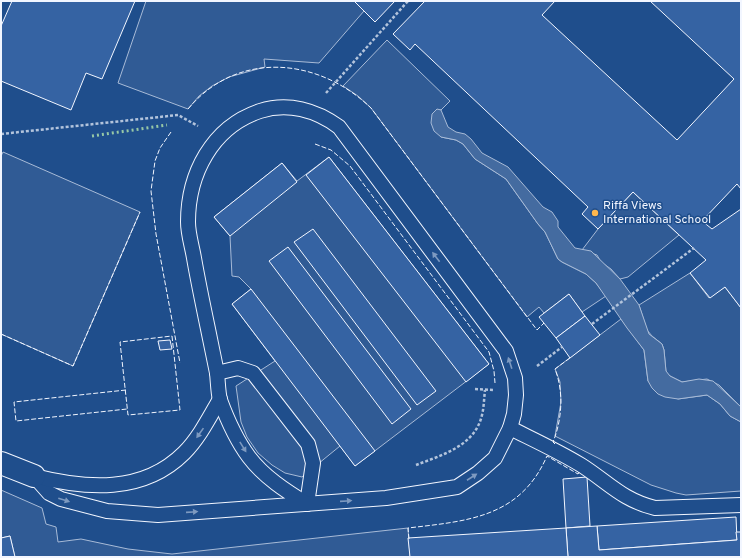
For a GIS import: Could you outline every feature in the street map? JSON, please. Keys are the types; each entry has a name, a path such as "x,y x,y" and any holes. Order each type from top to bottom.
{"street":[{"path":"1,463 34,476"}],"lane":[{"path":"34,476 49,493 61,499 108,511 132,515 158,516 386,498 436,492 457,487 478,473 495,458 510,428 514,414 516,395 515,378 506,351 339,127 325,117 311,110 272,107 250,114 231,125 208,148 197,173 191,192 188,223 217,373 220,399 237,438 249,458 268,477 286,491 307,504"},
{"path":"217,373 238,368 253,373 308,444 313,463 307,504"},
{"path":"34,476 63,484 91,486 126,484 149,478 166,469 185,452 200,433 220,399"},
{"path":"510,428 582,466 620,494 642,505 654,508 741,505"}],"path":[{"path":"311,110 408,1"},
{"path":"1,134 178,115 220,137"},
{"path":"592,324 694,248"},
{"path":"537,366 562,347"},
{"path":"474,389 496,390"},
{"path":"416,465 460,447 472,436 482,415 485,390"}],"shaded area":[{"path":"146,1 354,1 364,11 319,63 264,59 265,67 229,77 212,86 199,96 188,109 118,83"},
{"path":"387,40 450,101 441,110 437,110 441,137 456,140 463,144 475,159 506,179 545,232 558,259 586,274 596,283 606,296 582,312 569,294 544,313 539,307 527,317 371,108 358,96 343,86"},
{"path":"437,109 441,110 448,127 456,132 465,134 482,153 508,167 543,207 552,212 558,221 558,227 575,248 591,251 620,279 639,305 649,334 662,344 666,371 670,376 682,382 699,379 713,381 741,407 741,422 730,416 720,404 707,395 678,399 665,397 658,394 652,388 648,381 644,350 596,283 586,274 558,259 545,232 506,179 475,159 463,144 456,140 441,137 434,131 431,123 432,114"},
{"path":"3,152 140,212 73,366 1,334 1,156"},
{"path":"329,157 489,364 355,466 340,446 302,477 285,473 272,465 258,453 247,437 241,422 236,386 275,361 232,304 251,289 239,277 232,276 230,236 214,217 282,163 297,181"},
{"path":"633,192 679,235 628,277 620,279 611,269 601,262 597,255 582,250 598,229"},
{"path":"690,273 709,298 725,287 741,308 741,407 719,385 707,379 682,382 670,376 666,372 662,344 647,330 639,305"},
{"path":"621,319 644,350 648,381 678,399 707,395 720,404 730,416 741,422 741,491 686,495 676,493 651,485 555,436 561,402 560,382 555,369"},
{"path":"1,490 42,508 46,524 56,527 58,542 81,539 128,549 172,554 408,528 410,557 15,557 10,536 1,538"}],"building":[{"path":"12,1 135,1 102,79 86,73 71,110 1,81 1,26"},
{"path":"354,1 395,1 375,22"},
{"path":"425,1 555,1 542,15 677,140 734,79 650,1 741,1 741,189 737,184 702,221 712,229 741,209 741,308 725,287 710,298 690,273 706,260 633,192 598,229 582,214 588,207 415,44 410,50 393,34"},
{"path":"329,157 489,364 466,382 306,175"},
{"path":"282,163 297,182 230,236 214,217"},
{"path":"313,229 436,391 417,405 294,242"},
{"path":"288,247 411,409 392,424 269,261"},
{"path":"251,289 375,451 355,466 232,304"},
{"path":"569,294 585,316 556,338 539,317"},
{"path":"585,316 600,335 570,358 556,338"},
{"path":"170,340 172,349 160,350 158,341"},
{"path":"587,477 590,526 566,528 563,479"},
{"path":"736,517 737,540 599,550 597,526"},
{"path":"597,526 599,550 737,540 736,532 741,532 741,557 568,557 566,528"},
{"path":"566,528 568,557 410,557 408,538"},
{"path":"10,536 15,557 1,557 1,538"}],"hedge":[{"path":"92,136 167,125"}],"fence":[{"path":"188,109 208,90 230,77 253,69 278,67 303,70 327,78 350,91 371,108 537,330 544,323"},
{"path":"171,132 160,148 155,161 151,191 156,234 180,363"},
{"path":"315,144 331,150 350,166 489,352 494,371 495,383"},
{"path":"1,334 73,366 140,212"},
{"path":"172,336 180,410 128,415 120,342 172,336"},
{"path":"555,444 553,442 561,406 560,387 555,369 570,358"},
{"path":"126,390 14,402 16,421 127,409"},
{"path":"409,539 408,528 451,523 490,513 507,504 522,492 536,477 547,456 578,474 580,471"}],"place":[{"name":"Riffa Views International School","path":"595,213"}]}
